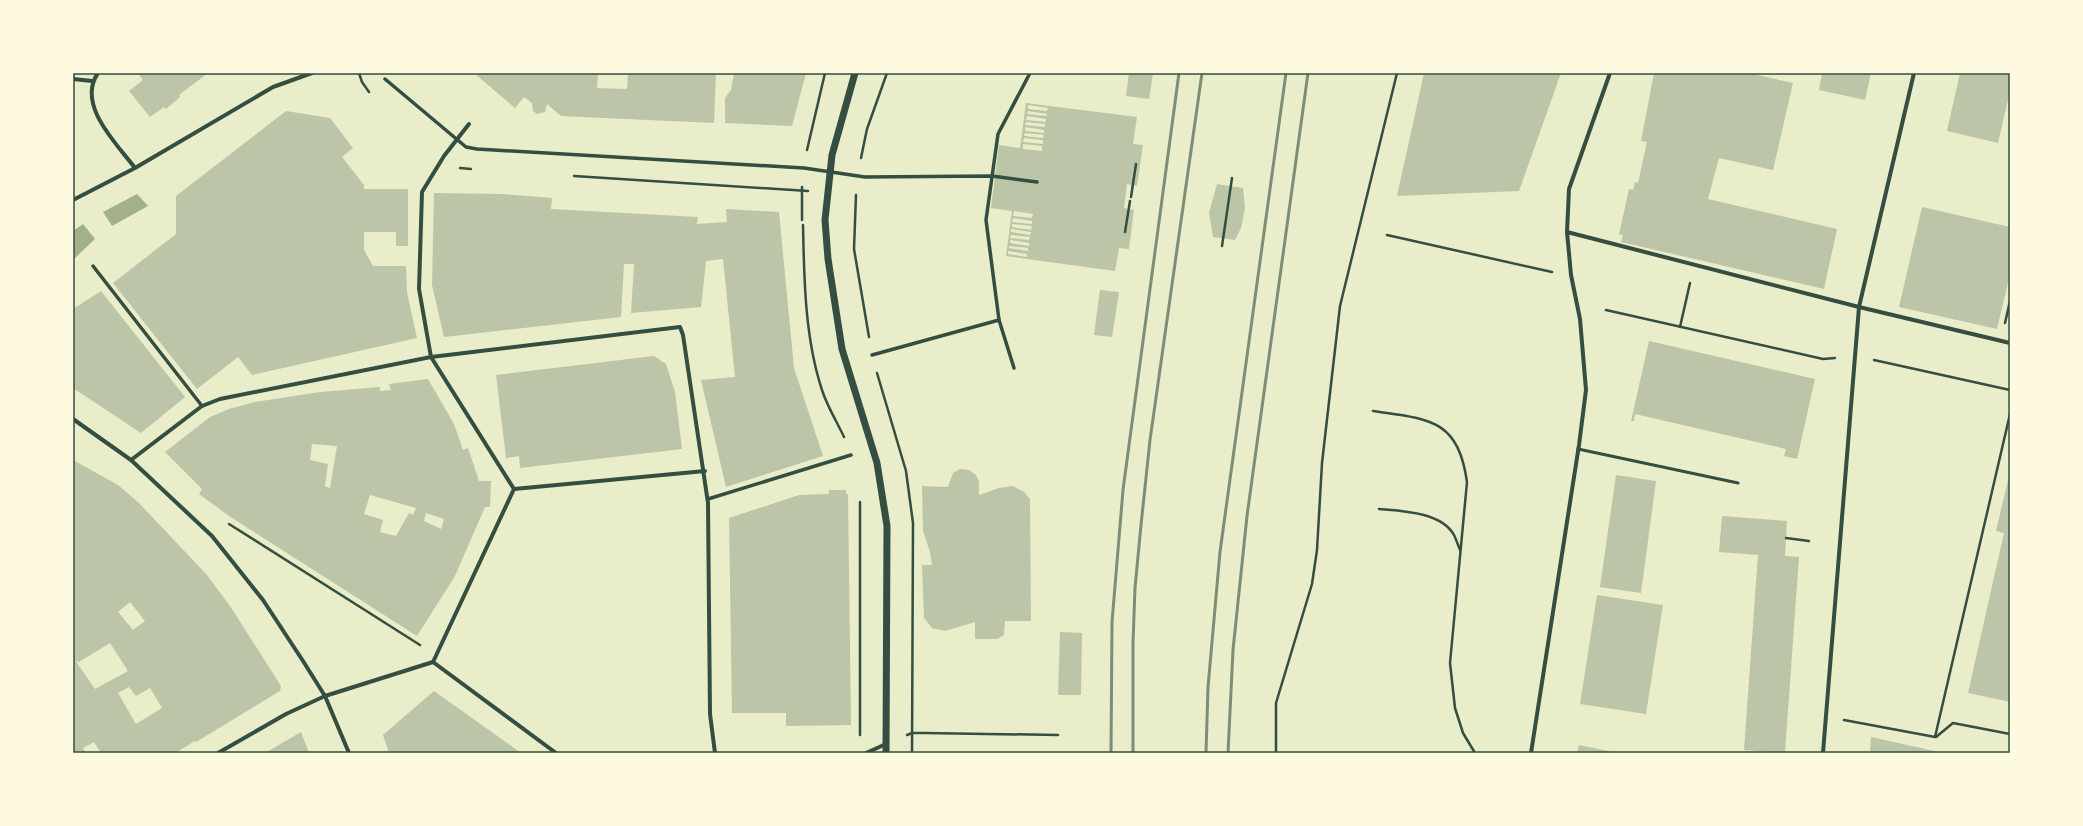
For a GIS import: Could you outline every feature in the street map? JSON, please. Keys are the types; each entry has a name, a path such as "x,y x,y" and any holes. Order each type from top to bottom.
{"street":[{"path":"98,73 92,81 91,99 97,115 136,168"},
{"path":"73,200 136,168 273,88 312,73"},
{"path":"855,73 832,155 825,220 828,259 842,349 877,463 887,526 886,753"},
{"path":"1014,368 999,320 986,220 998,134 1030,73"},
{"path":"1531,753 1586,390 1580,319 1571,275 1567,232 1569,189 1610,73"},
{"path":"1823,753 1859,307 1914,73"},
{"path":"73,79 92,81"},
{"path":"385,79 466,147 477,149 804,168 858,176 992,176 1037,182"},
{"path":"469,124 457,139 422,192 419,289 431,357 514,489"},
{"path":"1567,232 1859,307 2010,343"},
{"path":"93,266 202,406"},
{"path":"872,356 999,320"},
{"path":"131,460 202,406 220,399 431,357 680,327 683,335 705,471 708,501 710,714 715,753"},
{"path":"73,419 131,460 212,536 263,600 325,696 349,753"},
{"path":"708,501 851,455"},
{"path":"514,489 705,471"},
{"path":"218,753 286,714 325,696 433,662 514,489"},
{"path":"433,662 556,753"},
{"path":"866,753 886,744"}],"lane":[{"path":"1578,449 1738,483"}],"path":[{"path":"826,73 806,151 804,168 802,191 805,299 810,333 822,391 851,455"},
{"path":"858,176 867,129 887,73"},
{"path":"1276,753 1276,703 1312,584 1317,550 1322,463 1340,306 1397,73"},
{"path":"806,151 860,160"},
{"path":"1126,232 1136,164"},
{"path":"1222,246 1232,178"},
{"path":"1387,235 1571,275"},
{"path":"1680,327 1694,265"},
{"path":"1606,310 1823,359 1855,356 2010,390"},
{"path":"1373,411 1418,417 1432,422 1452,437 1459,450 1467,482 1451,656 1452,684 1454,708 1463,733 1475,753"},
{"path":"1935,737 2010,414"},
{"path":"860,501 860,737"},
{"path":"1379,509 1403,511 1439,521 1454,534 1460,550"},
{"path":"227,523 436,655"},
{"path":"1786,538 1809,541"},
{"path":"1826,716 1935,737"},
{"path":"1935,737 1952,723 2010,734"},
{"path":"912,733 1058,735"}],"shaded area":[{"path":"137,194 148,206 112,226 103,212"},
{"path":"83,224 95,239 73,260 73,231"}],"building":[{"path":"138,73 208,73 179,95 180,97 166,109 164,107 150,117 129,91 143,80"},
{"path":"474,73 598,73 597,88 627,89 628,73 716,73 714,123 561,116 547,104 545,112 537,114 533,111 532,103 524,97 515,108"},
{"path":"734,73 806,73 792,126 725,123 725,98 731,90"},
{"path":"1129,73 1153,73 1149,99 1126,96"},
{"path":"1424,73 1561,73 1519,191 1397,196"},
{"path":"1654,73 1748,73 1793,83 1773,170 1719,158 1708,199 1837,229 1824,289 1621,242 1623,235 1619,234 1629,189 1633,190 1635,182 1638,183 1647,142 1641,141"},
{"path":"1822,73 1871,73 1865,100 1819,90"},
{"path":"1960,73 2010,73 2010,91 1998,143 1947,131"},
{"path":"1026,103 1137,117 1133,144 1143,145 1137,186 1127,184 1124,208 1134,210 1129,249 1119,248 1115,271 1006,256 1012,211 991,208 999,145 1020,148","holes":["1028,105 1048,108 1047,111 1028,109","1028,111 1047,114 1046,116 1027,114","1027,116 1046,119 1046,122 1026,120","1026,122 1045,124 1045,127 1025,125","1025,127 1044,130 1044,133 1025,131","1025,133 1044,135 1043,138 1024,136","1024,138 1043,140 1043,144 1023,142","1023,144 1042,146 1042,151 1023,149","1014,211 1033,214 1032,218 1013,216","1013,218 1032,221 1032,224 1012,222","1012,224 1032,226 1031,230 1012,227","1011,229 1031,232 1030,235 1011,232","1011,235 1030,237 1029,240 1010,238","1010,240 1029,243 1029,246 1010,243","1009,246 1028,248 1028,251 1009,248","1008,251 1027,254 1027,257 1008,254"]},
{"path":"286,111 330,118 353,148 342,157 364,185 364,189 408,189 408,246 396,246 396,232 364,232 364,250 373,266 406,266 407,292 417,338 252,375 238,357 197,389 113,283 176,234 176,196"},
{"path":"1217,184 1243,188 1245,208 1241,228 1235,240 1213,237 1209,213"},
{"path":"434,193 502,194 552,198 551,209 698,217 697,224 727,222 726,209 779,212 794,368 823,456 726,487 701,380 735,377 723,259 706,261 701,307 631,313 634,264 624,264 621,317 444,337 432,285"},
{"path":"1922,207 2010,227 2010,274 1997,329 1899,307"},
{"path":"1100,290 1119,292 1112,337 1094,335"},
{"path":"101,291 185,397 141,433 73,388 73,309"},
{"path":"1649,341 1815,379 1797,459 1784,456 1786,449 1635,414 1634,421 1631,421"},
{"path":"654,356 666,364 675,392 682,449 520,468 519,456 506,458 496,375"},
{"path":"428,379 454,424 463,450 468,448 479,481 491,481 490,507 485,507 455,576 417,636 229,516 199,494 202,489 165,452 210,417 229,409 255,402 320,392 380,387 380,391 391,390 389,384","holes":["312,444 337,446 330,488 325,486 328,464 310,460","370,495 416,508 413,515 409,513 396,536 380,532 383,520 364,514","426,513 444,519 441,529 424,521"]},
{"path":"73,460 118,485 139,503 207,575 232,609 281,686 280,691 196,742 195,741 175,753 101,753 94,742 83,748 86,753 73,753","holes":["130,602 145,621 133,630 118,612","110,643 128,671 95,689 75,660 79,662","129,687 136,696 150,688 162,708 136,724 118,693"]},
{"path":"960,469 969,470 976,475 979,482 979,495 999,488 1013,486 1024,492 1030,499 1031,621 1005,621 1004,635 997,639 975,639 975,622 945,631 932,628 924,618 922,565 932,565 930,552 923,531 922,486 948,487 953,473"},
{"path":"2010,472 2010,702 1968,693 2004,533 1996,531"},
{"path":"1616,475 1656,481 1641,593 1600,587"},
{"path":"829,490 846,490 846,494 848,494 851,725 786,726 786,713 732,713 729,518 799,495 829,494"},
{"path":"1722,516 1787,521 1785,556 1799,557 1785,753 1744,750 1758,555 1719,552"},
{"path":"1597,595 1663,605 1646,714 1580,704"},
{"path":"1060,632 1082,633 1081,695 1058,695"},
{"path":"434,691 521,753 389,753 383,735"},
{"path":"301,732 309,753 265,753"},
{"path":"1871,737 1939,752 1939,753 1870,753"},
{"path":"1579,745 1613,752 1577,753"}],"railway":[{"path":"1111,753 1112,622 1123,490 1179,73"},
{"path":"1133,753 1133,643 1135,588 1141,525 1150,440 1202,73"},
{"path":"1206,753 1208,687 1220,552 1286,73"},
{"path":"1228,753 1233,650 1247,516 1308,73"}]}
